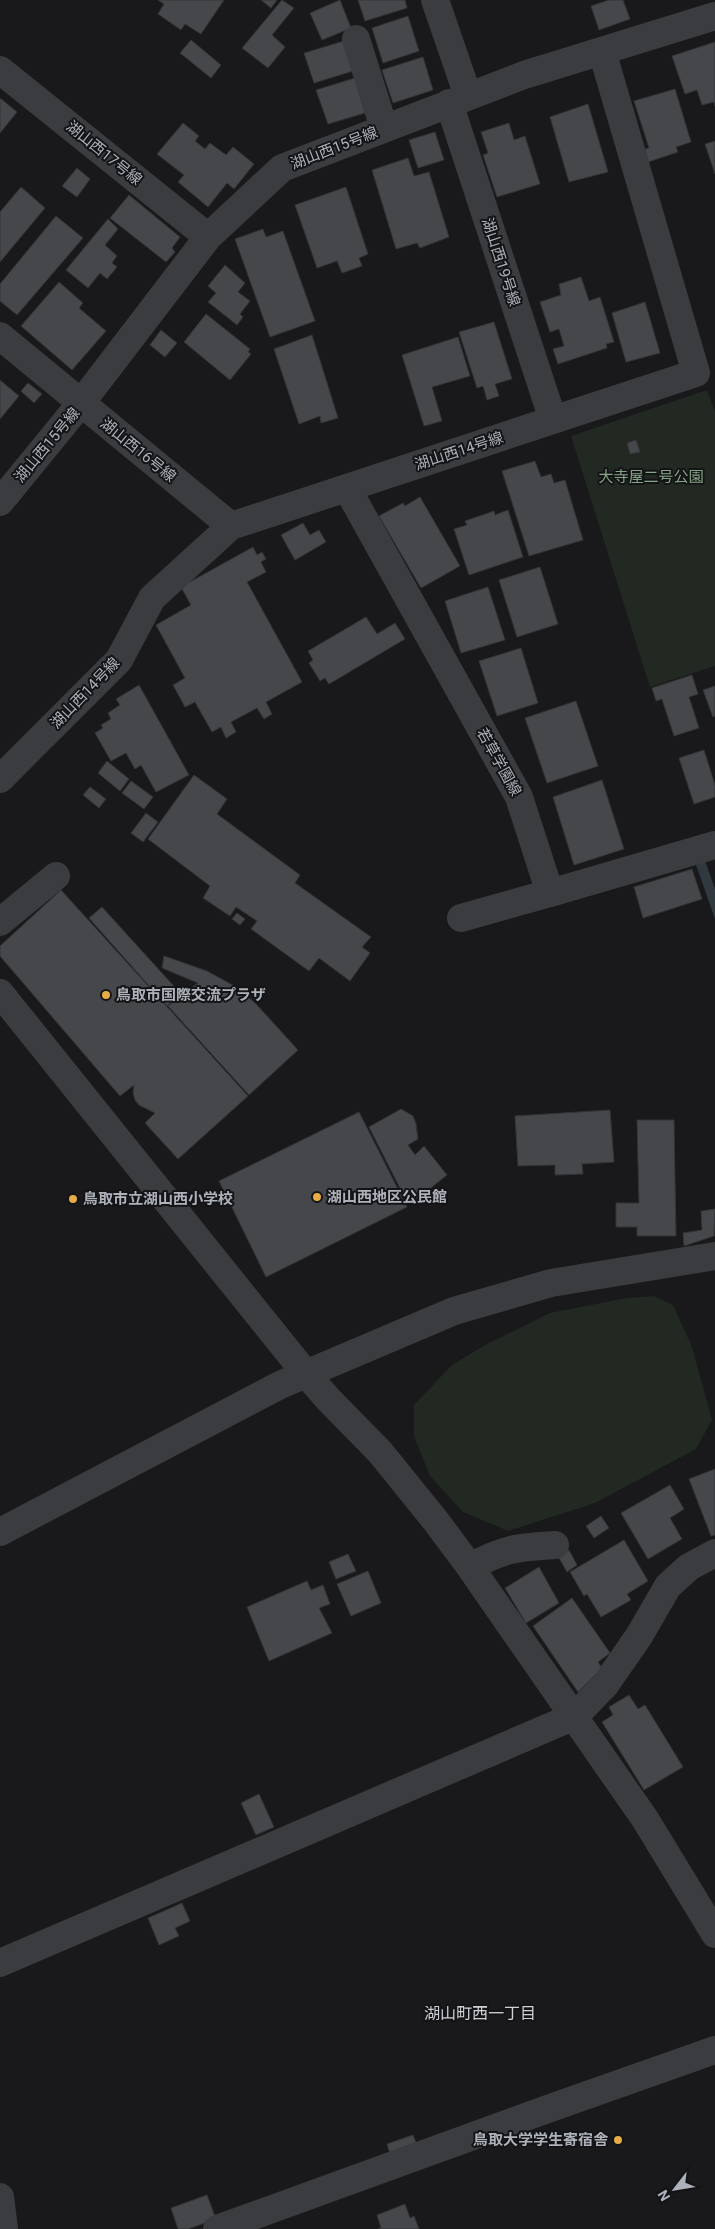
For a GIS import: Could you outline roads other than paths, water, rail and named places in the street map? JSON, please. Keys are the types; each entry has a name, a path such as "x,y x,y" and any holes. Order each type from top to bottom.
{"street":[{"name":"湖山西19号線","path":"435,0 458,99 553,420"},
{"name":"湖山西15号線","path":"0,502 81,403 208,237 282,168 524,74 715,16"},
{"path":"356,39 384,128"},
{"name":"湖山西14号線","path":"0,779 119,660 152,598 231,526 696,373 602,51"},
{"name":"湖山西17号線","path":"0,70 208,237"},
{"name":"湖山西16号線","path":"0,336 231,526"},
{"name":"若草学園線","path":"347,488 519,797 550,892"},
{"path":"461,918 715,845"},
{"path":"0,922 56,876"},
{"path":"0,993 306,1374 380,1452 435,1520 470,1567 644,1819 715,1934"},
{"path":"0,1532 280,1385 454,1310 551,1283 715,1256"},
{"path":"470,1567 492,1555 516,1547 555,1545"},
{"path":"0,1964 574,1716 605,1685 639,1636 668,1586 689,1567 715,1553"},
{"path":"217,2229 715,2050"},
{"path":"0,2196 4,2229"}],"place":[{"name":"鳥取市国際交流プラザ","path":"106,995"},
{"name":"湖山西地区公民館","path":"317,1197"},
{"name":"鳥取市立湖山西小学校","path":"73,1199"},
{"name":"鳥取大学学生寄宿舎","path":"618,2140"}],"district":[{"name":"湖山町西一丁目","path":"480,2013"}],"park label":[{"name":"大寺屋二号公園","path":"651,477"}]}
